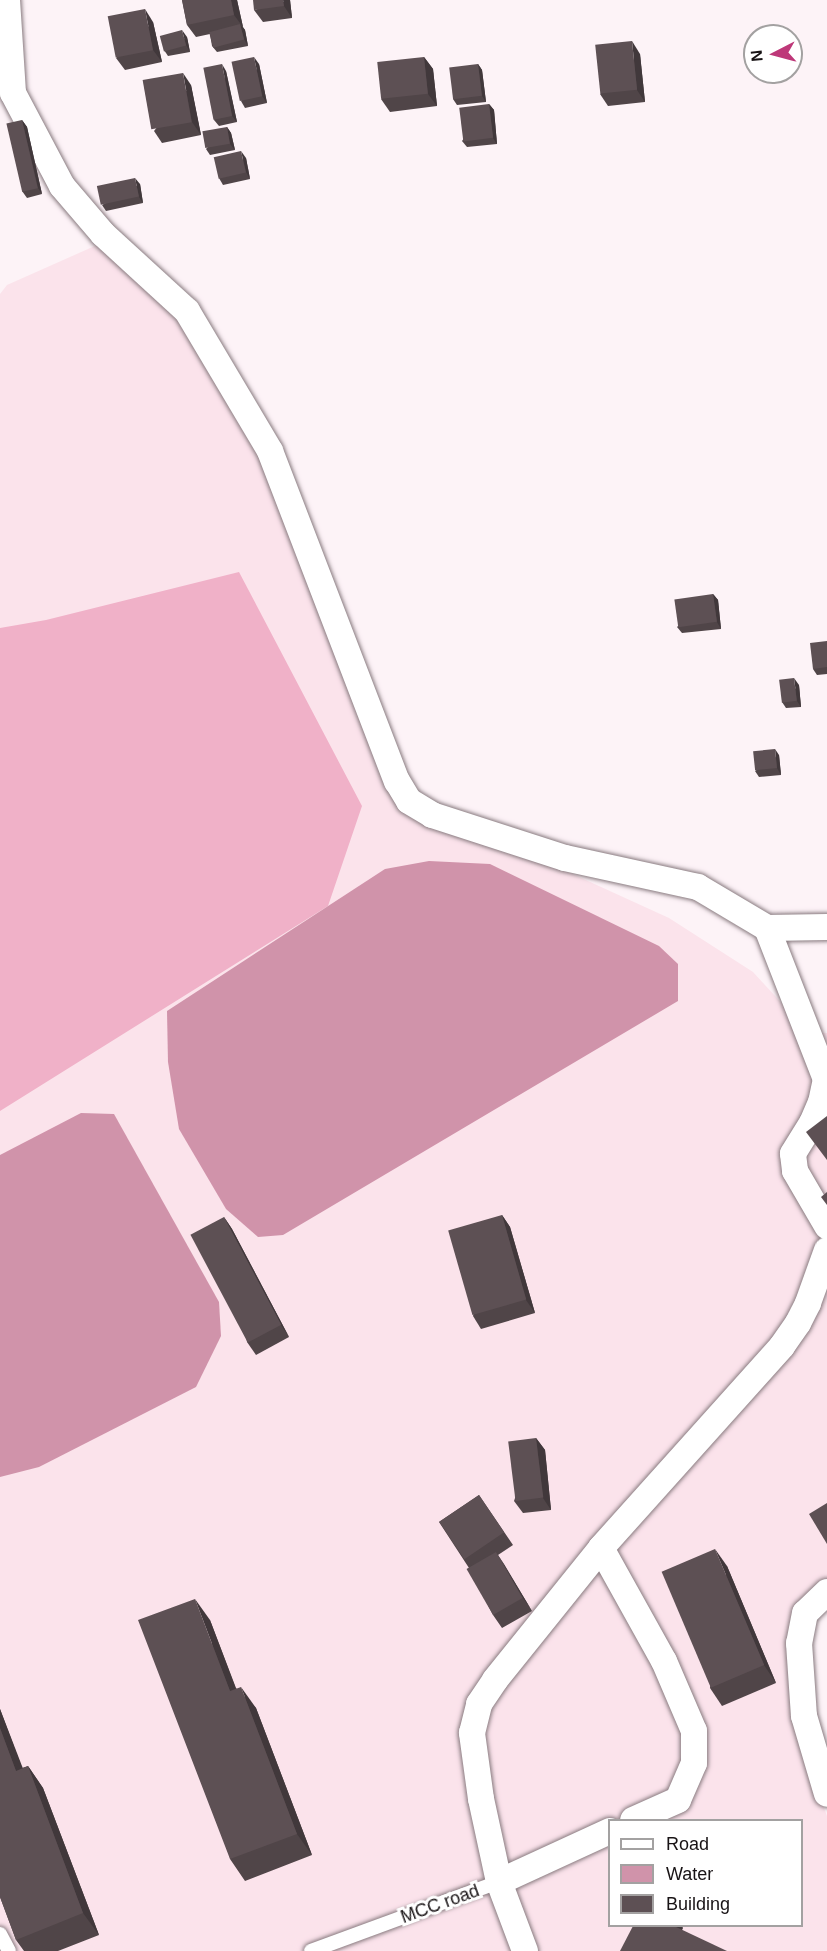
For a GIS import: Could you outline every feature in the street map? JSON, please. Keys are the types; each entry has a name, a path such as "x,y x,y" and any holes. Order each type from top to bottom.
{"street":[{"path":"7,0 13,93 62,186 103,234 187,311 270,451 397,781 408,801 432,815 565,858 698,887 767,928 827,927"},
{"path":"767,928 826,1079 821,1102 812,1123 793,1154 795,1171 827,1226"},
{"path":"608,1832 499,1882 475,1762 472,1733 479,1704 495,1680 601,1548 782,1346 808,1303 827,1250"},
{"path":"601,1548 664,1661 694,1731 694,1763 678,1800 637,1819"},
{"path":"827,1592 805,1613 799,1643 804,1716 827,1794"},
{"name":"MCC road","path":"499,1882 525,1951"}],"lane":[{"name":"MCC road","path":"311,1951 499,1882"},
{"path":"0,1934 9,1951"}],"shaded area":[{"path":"97,245 181,318 261,456 397,794 669,918 753,972 808,1032 827,1033 827,1580 798,1611 811,1773 827,1816 827,1951 0,1951 0,294 7,285"},
{"path":"239,572 362,806 328,906 0,1111 0,628 46,620"}],"water":[{"path":"429,861 490,864 659,946 678,964 678,1001 283,1235 258,1237 226,1209 179,1129 168,1062 167,1011 385,869"},
{"path":"81,1113 114,1114 219,1302 221,1336 196,1387 39,1467 0,1477 0,1155"}],"building":[{"path":"182,0 231,0 234,15 187,25"},
{"path":"253,0 283,0 284,6 254,10"},
{"path":"145,9 153,50 116,57 108,16"},
{"path":"240,24 244,39 213,48 209,32"},
{"path":"182,30 186,45 164,51 160,36"},
{"path":"632,41 637,90 600,94 595,45"},
{"path":"254,57 262,96 240,101 232,62"},
{"path":"424,57 428,94 381,99 377,62"},
{"path":"222,64 232,116 213,120 203,68"},
{"path":"478,64 482,96 453,99 449,68"},
{"path":"183,73 192,122 151,129 143,80"},
{"path":"489,104 493,138 463,141 459,108"},
{"path":"22,120 38,188 22,192 6,124"},
{"path":"227,127 230,144 205,148 202,131"},
{"path":"241,151 246,172 219,179 214,157"},
{"path":"135,178 139,197 101,205 97,186"},
{"path":"713,594 717,622 678,627 674,599"},
{"path":"827,641 827,667 813,669 810,643"},
{"path":"794,678 797,701 782,703 779,680"},
{"path":"775,749 777,768 755,770 753,751"},
{"path":"827,1116 827,1160 806,1132"},
{"path":"827,1192 827,1205 821,1197"},
{"path":"502,1215 526,1300 472,1315 448,1230"},
{"path":"224,1217 281,1325 248,1343 190,1235"},
{"path":"536,1438 543,1498 516,1501 508,1441"},
{"path":"479,1495 504,1532 464,1559 439,1522"},
{"path":"827,1503 827,1544 809,1514"},
{"path":"715,1549 764,1665 711,1688 662,1572"},
{"path":"496,1552 522,1598 493,1615 467,1569"},
{"path":"195,1599 230,1691 241,1687 297,1834 230,1859 138,1620"},
{"path":"0,1728 16,1771 28,1766 83,1913 16,1940 0,1897"},
{"path":"632,1927 676,1927 727,1951 620,1951"}]}
